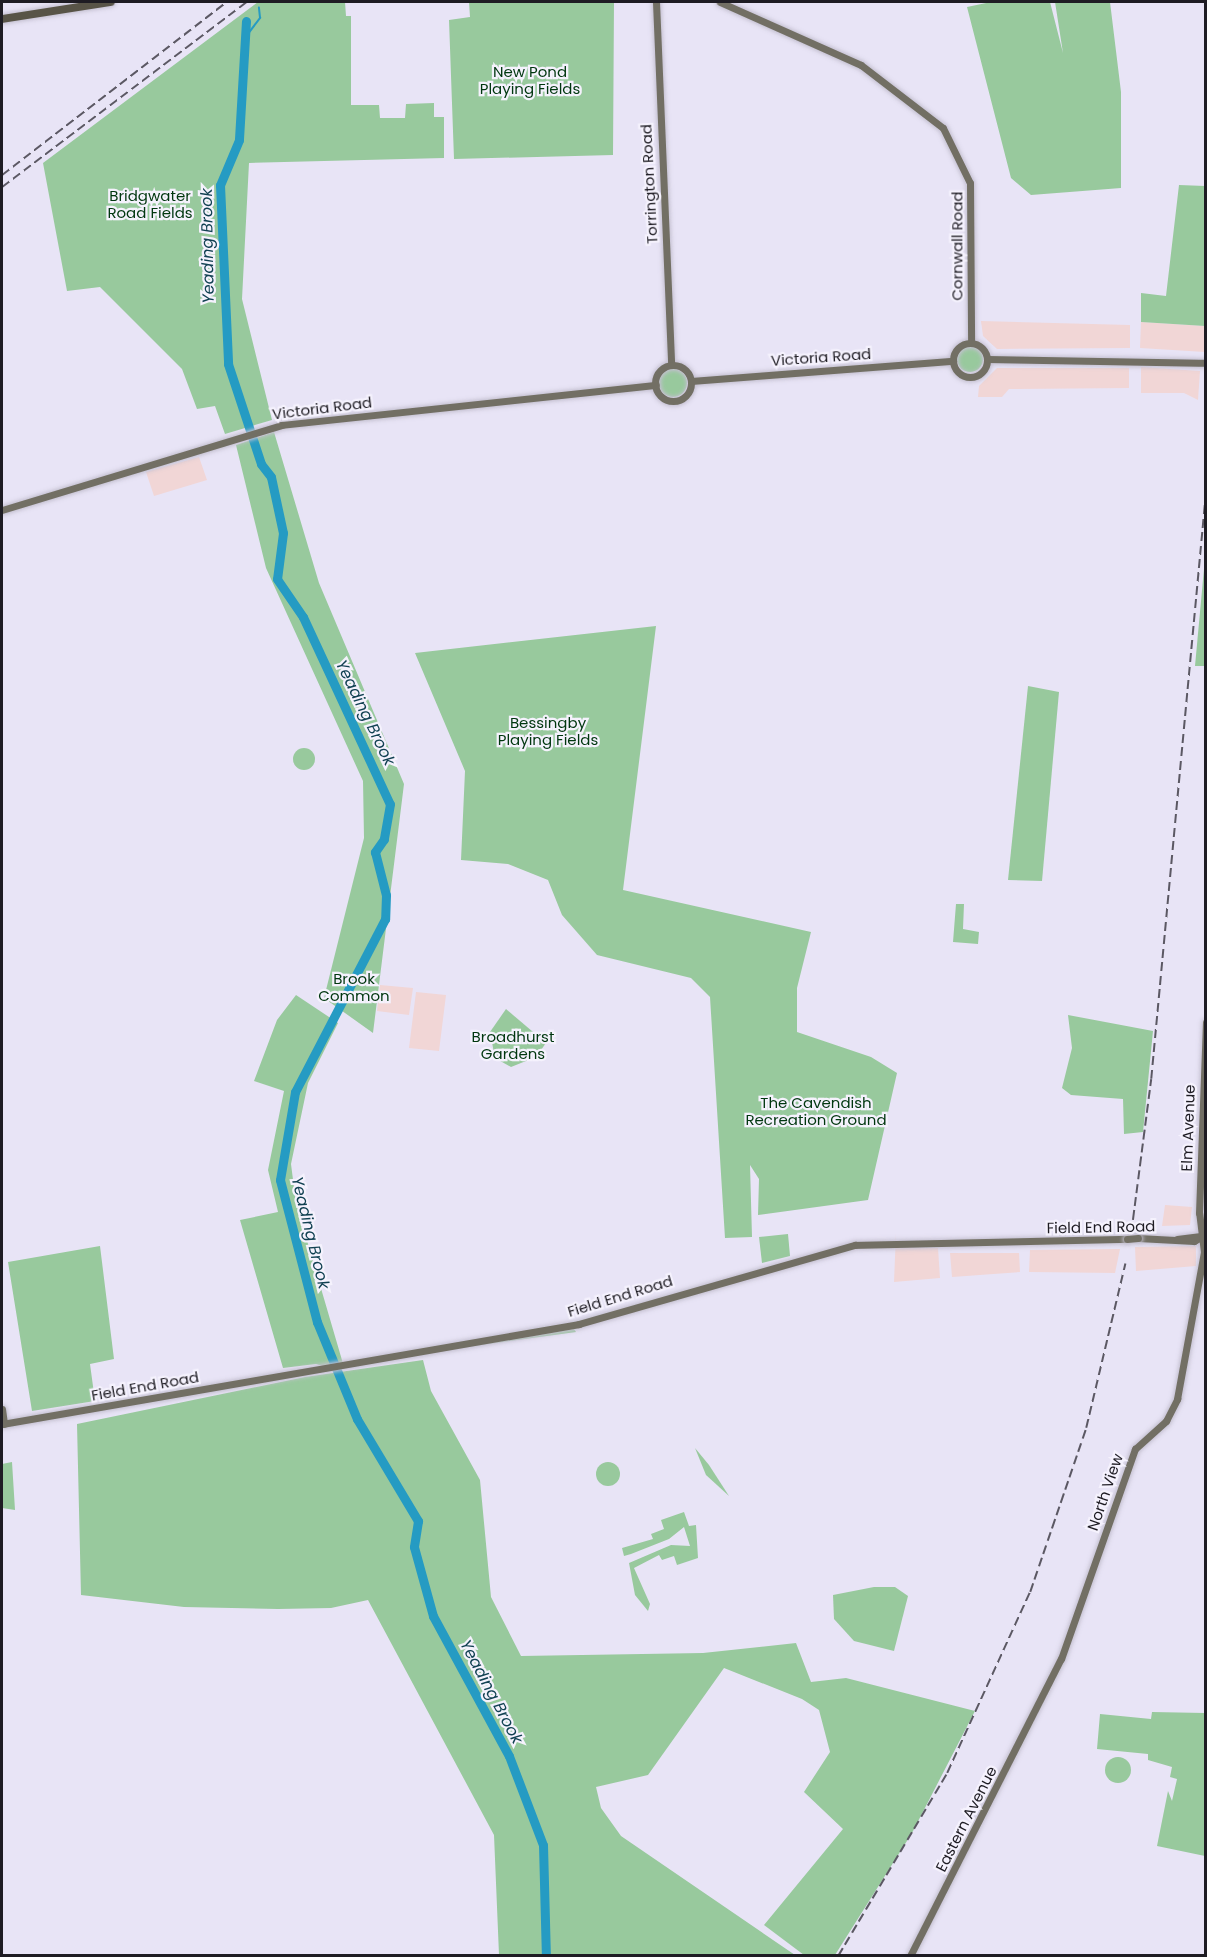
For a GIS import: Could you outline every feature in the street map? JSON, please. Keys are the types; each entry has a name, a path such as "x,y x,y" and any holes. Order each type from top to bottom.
{"main road":[{"path":"2,19 111,2"}],"street":[{"name":"Torrington Road","path":"656,2 671,365"},
{"name":"Cornwall Road","path":"720,2 861,65 943,128 970,183 971,342"},
{"path":"971,342 980,346 987,359 979,374 969,377 953,361 960,346 971,342"},
{"path":"987,359 1206,363"},
{"name":"Victoria Road","path":"691,381 953,361"},
{"path":"671,365 686,370 691,381 689,392 675,401 664,398 656,385 661,371 671,365"},
{"name":"Victoria Road","path":"2,510 252,432 656,385"},
{"name":"Elm Avenue","path":"1205,1236 1206,1022"},
{"name":"Field End Road","path":"3,1424 579,1324 855,1245 908,1240 1177,1239 1205,1236"},
{"name":"North View","path":"1044,1694 1134,1449 1166,1421 1177,1399 1205,1236"},
{"path":"2,1409 3,1424"},
{"name":"Eastern Avenue","path":"910,1956 1044,1694"}],"shaded area":[{"path":"981,321 1130,325 1130,348 997,349 983,336"},
{"path":"1141,322 1205,326 1205,352 1140,348"},
{"path":"1141,367 1200,371 1198,400 1184,393 1141,393"},
{"path":"997,368 1129,368 1129,388 1009,389 1002,397 978,397 979,386"},
{"path":"199,457 207,480 154,496 146,472"},
{"path":"380,985 413,988 409,1015 377,1011"},
{"path":"416,992 446,995 439,1051 409,1048"},
{"path":"1165,1205 1192,1207 1190,1225 1162,1226"},
{"path":"896,1233 896,1247 938,1248 940,1278 894,1282"},
{"path":"1196,1246 1196,1266 1136,1271 1135,1247"},
{"path":"1120,1249 1115,1273 1029,1272 1030,1250"},
{"path":"950,1253 1019,1253 1020,1272 952,1277"}],"green space":[{"name":"Bridgwater Road Fields","path":"258,2 345,2 346,16 351,16 351,105 379,105 380,118 405,118 406,104 434,103 434,117 444,117 444,158 249,163 242,299 272,420 225,434 215,406 197,409 182,369 100,287 67,291 43,163"},
{"name":"New Pond Playing Fields","path":"469,2 614,2 613,155 454,159 449,20 470,17"},
{"path":"991,2 1050,2 1063,53 1055,2 1110,2 1121,92 1121,188 1031,195 1011,178 967,7"},
{"path":"1179,185 1205,186 1205,326 1141,322 1141,293 1166,296"},
{"path":"970,346 979,350 983,359 979,368 970,372 961,368 957,359 961,350"},
{"path":"673,369 683,373 687,383 683,393 673,397 663,393 659,383 663,373"},
{"name":"Brook Common","path":"274,432 319,583 404,784 373,1033 324,998 364,838 363,781 266,568 236,445"},
{"path":"1205,558 1205,666 1195,666"},
{"path":"656,626 623,890 811,932 797,988 797,1032 871,1057 897,1073 868,1200 758,1215 759,1179 750,1165 752,1237 725,1238 710,997 691,978 597,955 562,915 548,880 508,864 461,860 465,771 415,653"},
{"path":"1028,686 1059,692 1042,881 1008,880"},
{"path":"300,748 308,748 315,755 315,763 308,770 300,770 293,763 293,755"},
{"path":"956,904 964,904 963,929 979,932 978,944 953,942"},
{"path":"296,995 338,1023 308,1083 291,1164 296,1203 344,1367 333,1369 316,1364 283,1368 240,1220 278,1212 268,1170 284,1091 254,1081 277,1020"},
{"name":"Broadhurst Gardens","path":"506,1009 546,1043 536,1057 511,1067 495,1058 490,1032"},
{"path":"1068,1015 1153,1031 1143,1132 1124,1134 1123,1099 1071,1095 1062,1088 1072,1048"},
{"path":"788,1234 790,1256 762,1263 759,1237"},
{"path":"100,1246 114,1359 90,1364 95,1401 32,1411 8,1262"},
{"path":"574,1329 576,1332 467,1347"},
{"path":"423,1360 431,1391 480,1480 491,1597 521,1656 703,1653 796,1643 811,1682 846,1678 975,1711 912,1833 835,1955 804,1955 764,1925 843,1829 804,1792 830,1752 819,1710 802,1699 724,1668 648,1775 596,1787 601,1808 621,1836 795,1955 499,1955 494,1835 368,1600 331,1608 278,1609 184,1607 81,1595 77,1424 305,1377"},
{"path":"695,1448 709,1465 729,1496 706,1475"},
{"path":"12,1462 15,1510 2,1508 2,1464"},
{"path":"608,1462 617,1465 620,1474 617,1483 608,1486 599,1483 596,1474 599,1465"},
{"path":"684,1512 689,1526 696,1525 698,1558 677,1565 674,1556 662,1560 659,1555 634,1568 650,1604 648,1611 635,1595 629,1563 671,1545 690,1546 684,1527 669,1539 631,1554 624,1556 622,1548 653,1539 651,1534 664,1529 661,1520"},
{"path":"874,1587 895,1587 908,1596 894,1651 854,1641 834,1619 833,1595"},
{"path":"1152,1712 1205,1713 1205,1856 1157,1846 1168,1791 1172,1801 1177,1779 1170,1777 1172,1767 1148,1760 1148,1754 1097,1749 1100,1714 1151,1719"},
{"path":"1118,1757 1127,1761 1131,1770 1127,1779 1118,1783 1109,1779 1105,1770 1109,1761"}],"waterway":[{"name":"Yeading Brook","path":"248,34 260,18 259,8"},
{"name":"Yeading Brook","path":"246,21 239,140 220,185 228,364 261,464 271,477 283,533 277,579 303,617 390,804 384,839 375,852 386,895 385,919 295,1092 280,1180 317,1322 357,1419 418,1521 414,1547 433,1616 509,1756 543,1845 546,1956"}],"railway":[{"path":"2,175 227,2"},
{"path":"2,187 247,2"},
{"path":"1131,1233 1151,1079 1206,490"},
{"path":"838,1956 947,1773 1030,1592 1086,1428 1125,1264"}],"park label":[{"name":"Bessingby Playing Fields","path":"548,730"},
{"name":"The Cavendish Recreation Ground","path":"816,1110"}]}
